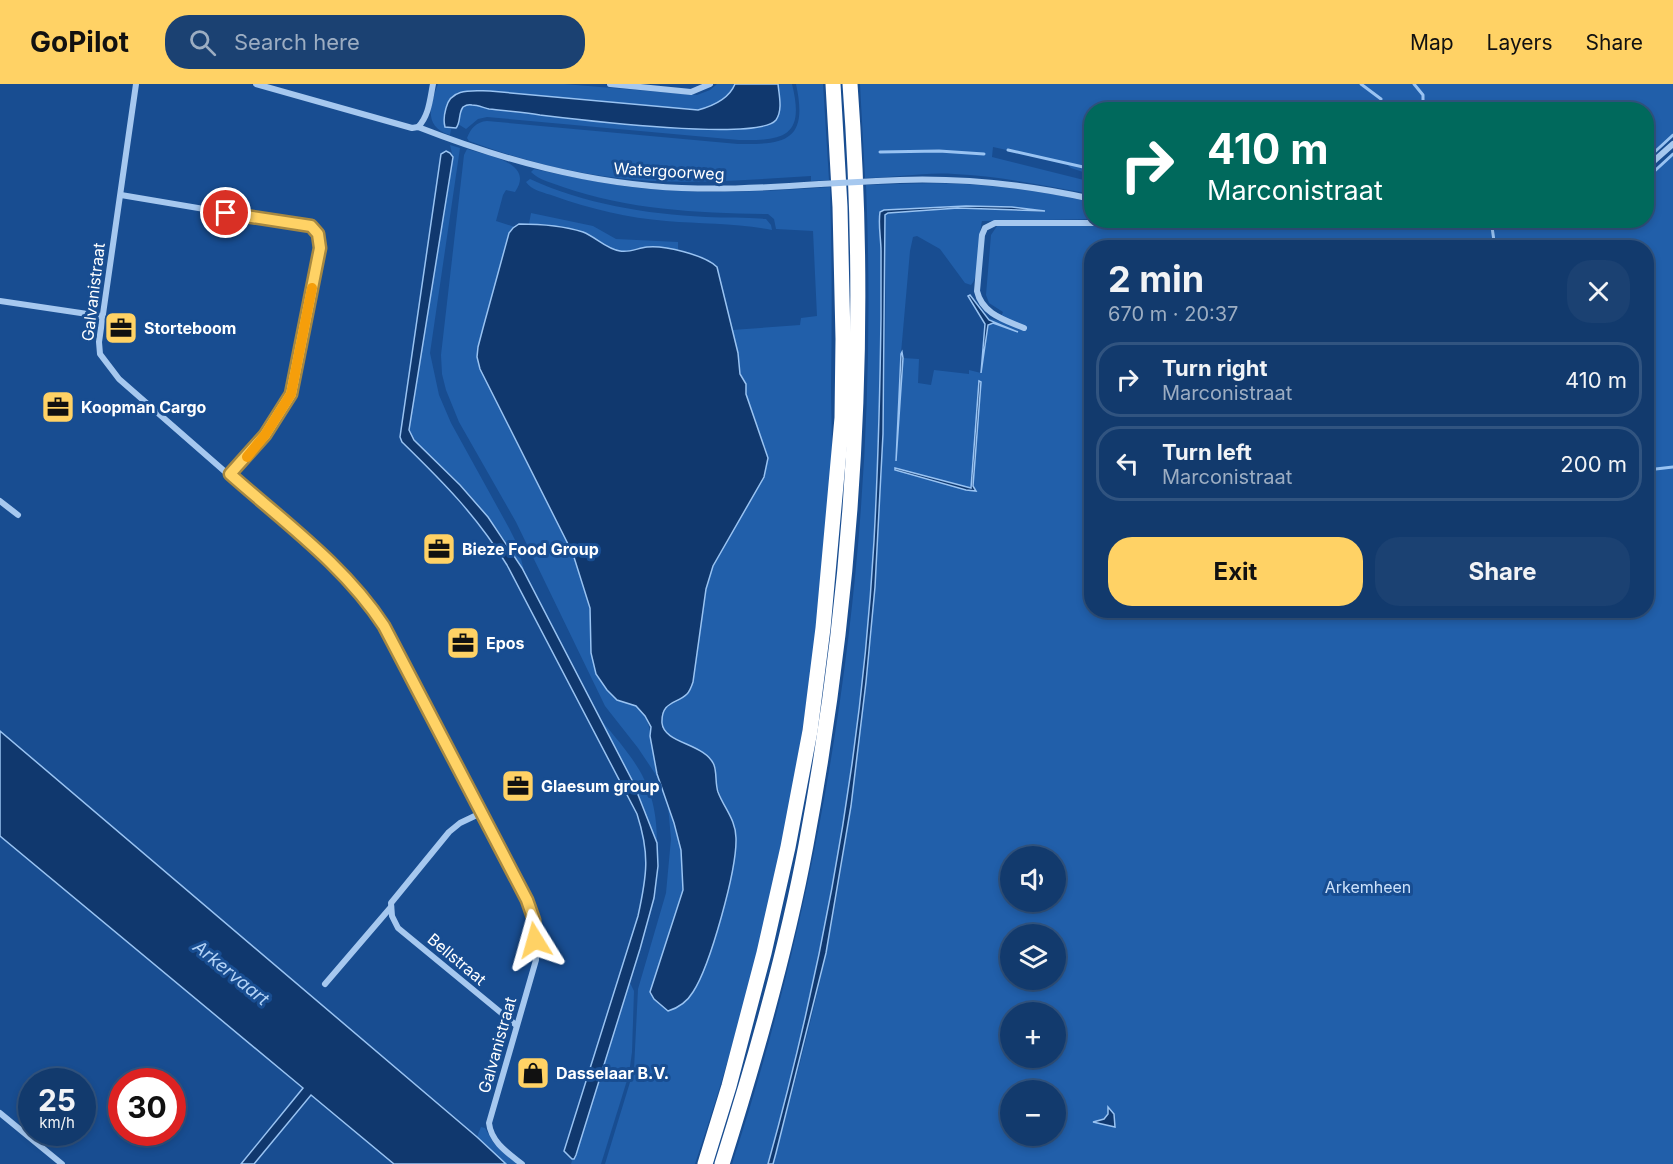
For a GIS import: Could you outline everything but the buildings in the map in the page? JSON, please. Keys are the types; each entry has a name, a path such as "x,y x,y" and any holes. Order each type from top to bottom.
{"highway":[{"path":"705,1164 729,1086 764,953 788,847 810,731 822,640 842,418 840,207 833,84"},
{"path":"722,1164 779,964 806,847 840,626 850,516 858,347 858,238 850,84"}],"street":[{"name":"Galvanistraat","path":"136,84 101,316 100,354 119,379 340,572 367,600 384,626 527,900 534,920 536,960 491,1115 490,1132 499,1145 522,1164"},
{"name":"Watergoorweg","path":"256,84 412,128 418,127 527,164 611,181 690,188 917,178 975,180 1031,186 1084,197"},
{"path":"418,127 428,108 433,84"},
{"path":"610,84 692,92 710,84"},
{"path":"1654,161 1673,144"},
{"path":"121,195 311,226 318,234 320,248 291,394 265,435 230,474"},
{"path":"1024,328 995,316 983,306 979,298 977,291 982,235 987,226 995,223 1084,222"},
{"path":"0,302 101,316"},
{"path":"0,501 18,515"},
{"path":"324,984 391,907 391,903 449,832 460,823 481,813"},
{"name":"Bellstraat","path":"391,907 392,916 398,928 516,1026"},
{"path":"0,1113 62,1164"}],"green space":[{"path":"438,84 564,84 697,95 710,90 717,84 735,84 729,94 720,101 698,110 458,92 450,99 445,127 451,129 450,135 441,131 432,121 431,107"},
{"path":"778,84 792,84 796,115 788,132 769,139 739,140 487,117 478,119 466,129 458,124 459,113 463,107 472,104 492,109 660,127 728,129 762,127 780,110"},
{"path":"796,84 823,84 829,180 811,181 811,176 686,182 635,180 539,163 486,147 469,141 467,138 474,126 487,121 738,144 770,143 790,135 796,127 799,102"},
{"path":"860,84 1673,84 1673,133 1654,151 1654,102 1084,102 1084,172 1071,168 1066,163 993,147 992,157 1084,180 1084,193 971,175 932,174 865,178"},
{"path":"450,145 460,148 430,353 439,395 451,423 517,544 525,574 503,538 478,504 417,443 409,430 453,158"},
{"path":"467,149 506,162 519,173 520,182 515,192 506,190 496,221 515,227 509,233 478,347 477,357 480,369 573,554 617,700 636,706 646,719 652,739 658,778 605,706 516,522 459,422 446,390 441,355 464,155"},
{"name":"Arkemheen","path":"1673,154 1673,1164 773,1164 808,1033 826,954 848,826 866,683 877,549 884,416 885,215 958,208 1044,212 1021,208 962,207 880,212 880,392 872,581 863,683 846,811 824,938 789,1090 768,1164 732,1164 768,1045 798,925 823,803 843,680 857,557 865,433 868,309 866,185 951,183 1028,190 1084,200 1084,219 982,221 977,273 971,285 965,283 940,249 917,236 913,237 901,353 902,376 903,358 919,359 918,383 931,385 934,370 969,374 969,370 981,373 989,318 999,321 1003,312 989,303 986,295 991,235 997,226 1654,228 1654,172"},
{"path":"534,169 613,184 675,191 753,191 830,187 832,465 814,652 786,825 767,910 722,1080 695,1164 605,1164 634,1069 638,989 666,893 671,839 668,806 681,850 683,890 650,992 693,993 716,935 733,867 723,803 703,752 669,735 662,725 663,713 671,702 681,698 713,566 764,477 768,458 746,394 746,384 740,374 732,330 800,325 801,318 817,316 813,231 776,229 774,219 768,214 664,209 613,201 546,181 531,172"},
{"path":"530,179 572,195 638,210 683,216 766,219 772,230 638,218 581,205 538,191 526,182"},
{"path":"531,213 593,226 616,239 678,242 678,251 651,246 621,252 583,232 529,224"},
{"path":"601,720 635,763 649,790 656,823 657,843 633,782"},
{"path":"629,981 634,991 629,1074 601,1164 571,1164"},
{"path":"481,1127 485,1128 493,1142 518,1164 506,1164 477,1137"}],"water":[{"path":"735,84 778,84 780,107 776,120 762,126 703,129 625,124 469,105 464,106 461,110 456,128 445,127 444,122 449,101 453,96 470,91 698,110 720,101 729,94"},
{"path":"446,151 453,157 409,430 414,440 460,485 488,517 522,568 633,782 657,843 658,866 654,898 574,1159 564,1151 638,916 646,865 644,841 637,814 507,565 471,515 402,442 400,437 441,154"},
{"path":"966,206 1012,207 1045,211 958,208 885,215 883,434 875,587 851,806 826,953 773,1164 768,1164 807,1010 823,933 838,855 860,699 877,485 881,318 880,212"},
{"path":"519,224 576,230 620,251 647,247 673,249 694,255 717,267 738,353 740,374 746,384 746,394 768,458 764,477 713,566 706,589 693,682 687,694 670,704 662,716 664,730 677,740 702,752 714,765 718,792 732,820 736,838 727,894 700,979 691,996 668,1011 654,999 650,992 683,890 681,850 657,774 650,736 651,727 636,706 617,700 596,674 591,653 590,608 573,554 480,369 477,357 509,233"},
{"path":"970,295 989,320 1018,332 993,323 988,325 981,373 985,324 968,296"},
{"path":"902,352 903,358 896,461 901,354"},
{"path":"979,381 981,382 973,486 976,491 895,470 895,468 971,488"},
{"name":"Arkervaart","path":"0,731 506,1164 394,1164 311,1095 254,1164 241,1164 303,1088 0,836"},
{"path":"1108,1107 1114,1114 1115,1127 1093,1122 1104,1119 1108,1114"}],"waterway":[{"path":"1361,84 1381,99"},
{"path":"1414,84 1423,95 1423,100"},
{"path":"1654,153 1673,135"},
{"path":"1008,150 1084,167"},
{"path":"880,152 939,151 984,154"},
{"path":"1654,172 1673,154"},
{"path":"1492,228 1494,240"},
{"path":"1654,469 1673,467"}],"slow traffic":[{"path":"247,457 265,435 291,394 312,288"}],"place":[{"name":"Storteboom","path":"121,328"},
{"name":"Koopman Cargo","path":"58,407"},
{"name":"Bieze Food Group","path":"439,549"},
{"name":"Epos","path":"463,643"},
{"name":"Glaesum group","path":"518,786"},
{"name":"Dasselaar B.V.","path":"533,1073"}],"route":[{"path":"226,213 311,226 318,234 320,248 291,394 265,435 230,474 340,572 367,600 384,626 527,900 534,920 535,940"}]}
